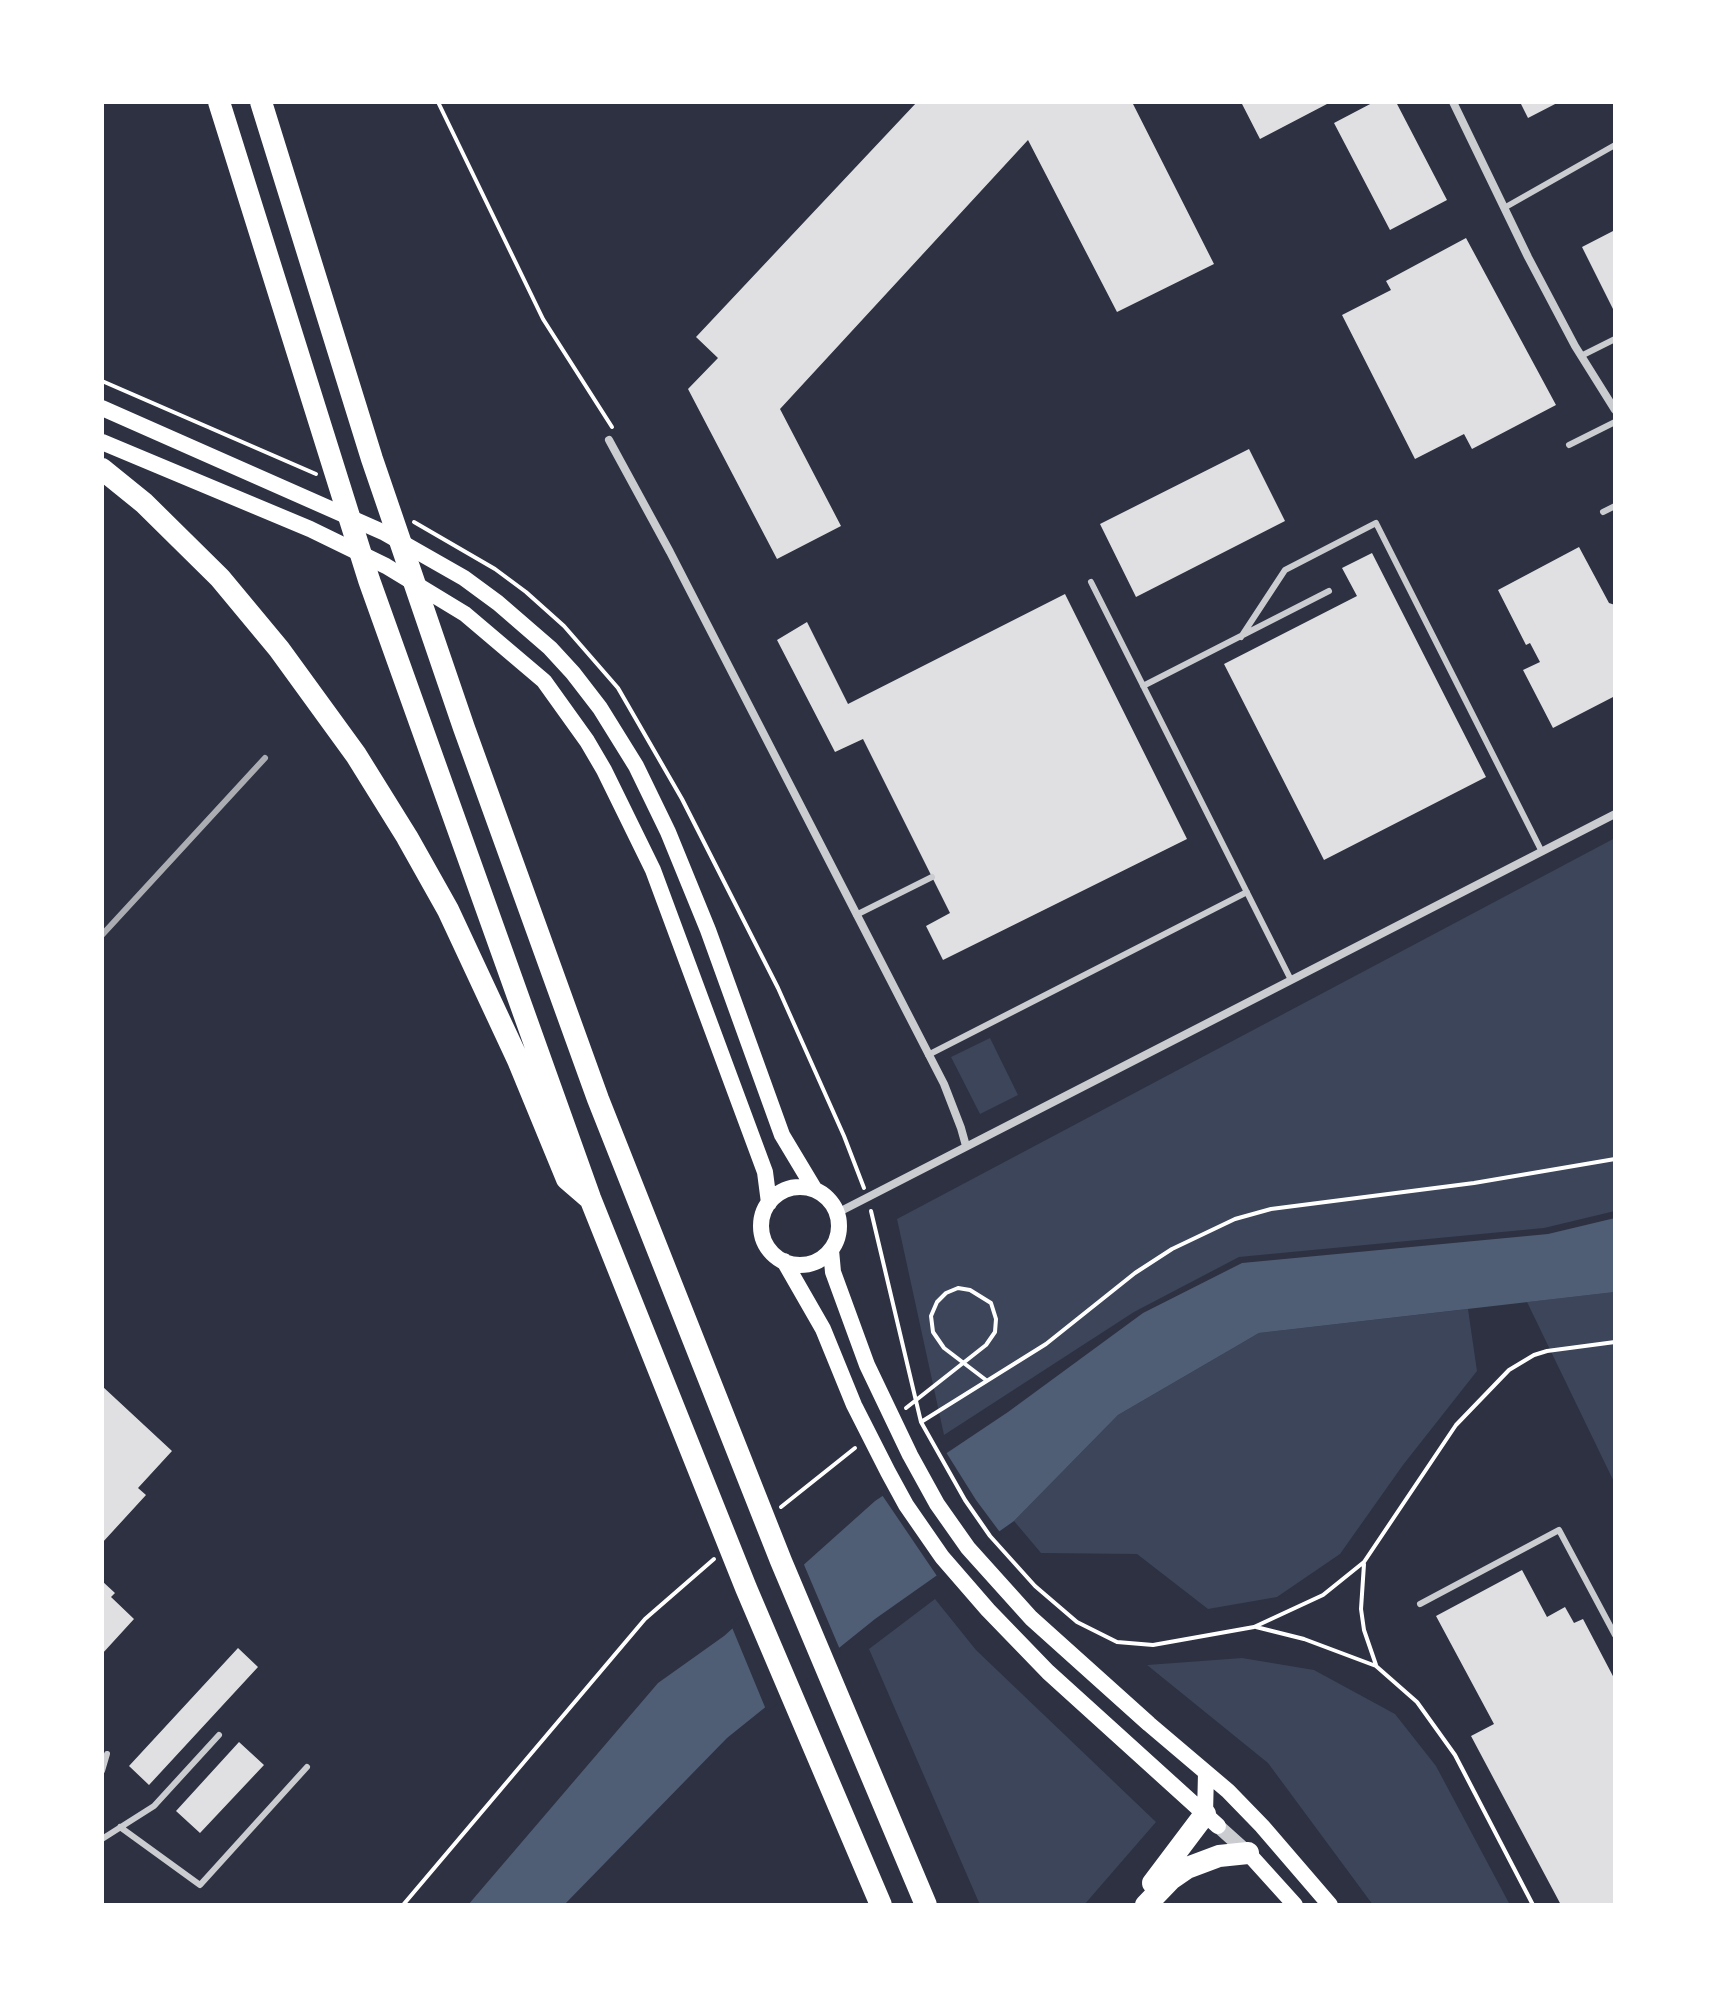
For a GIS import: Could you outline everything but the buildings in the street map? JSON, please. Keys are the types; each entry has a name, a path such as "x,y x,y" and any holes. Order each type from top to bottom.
{"highway":[{"path":"219,102 369,580 590,1198 746,1588 881,1905"},
{"path":"261,102 341,363 464,728 598,1099 781,1561 926,1905"},
{"path":"102,469 167,524 220,578 279,649 356,755 448,910 512,1047 567,1179 590,1198"},
{"path":"1143,1905 1144,1896 1212,1820"},
{"path":"1143,1905 1187,1868 1219,1856 1248,1853"}],"main road":[{"path":"102,408 385,533 472,584 524,623 573,673 600,708 636,766 668,832 708,930 782,1135 815,1190 831,1202 837,1213 839,1231 831,1250 807,1264 784,1261"},
{"path":"102,442 260,508 386,566 433,592 491,634 544,681 587,741 623,804 653,870 765,1172 769,1203"},
{"path":"815,1190 801,1187 776,1195 763,1215 763,1235 768,1247 784,1261 823,1329 854,1405 888,1472 926,1534 964,1585 1048,1672 1212,1820"},
{"path":"831,1250 833,1272 867,1365 937,1504 968,1548 1054,1638 1236,1799 1330,1905"},
{"path":"1206,1773 1212,1820"},
{"path":"1248,1853 1295,1905"}],"street":[{"path":"1453,102 1581,356 1615,410"},
{"path":"609,440 670,552 944,1084 966,1146"},
{"path":"837,1213 1615,814"},
{"path":"1212,1820 1248,1853"}],"lane":[{"path":"1504,208 1615,145"},
{"path":"1581,356 1615,339"},
{"path":"1569,445 1615,422"},
{"path":"1603,512 1615,506"},
{"path":"1241,637 1285,570 1376,523 1542,852"},
{"path":"1091,582 1291,980"},
{"path":"1143,686 1329,591"},
{"path":"856,915 932,877"},
{"path":"928,1055 1247,892"},
{"path":"1420,1604 1559,1530 1615,1635"},
{"path":"102,1839 154,1806 219,1735"},
{"path":"102,1771 107,1754"},
{"path":"120,1827 200,1885 307,1767"}],"path":[{"path":"438,102 543,319 606,414 614,432 609,440"},
{"path":"102,381 318,475"},
{"path":"682,799 790,1014 864,1188"},
{"path":"921,1422 1046,1344 1135,1273 1172,1249 1235,1219 1271,1209 1474,1183 1615,1159"},
{"path":"873,1216 921,1422 965,1500 1003,1552 1061,1610 1077,1622 1117,1642 1153,1645 1254,1627 1323,1595 1364,1562 1442,1444 1495,1382 1534,1355 1615,1342"},
{"path":"903,1411 986,1345 995,1332 996,1319 991,1303 982,1295 958,1288 946,1293 937,1302 931,1320 933,1332 944,1348 986,1380"},
{"path":"771,1515 867,1439"},
{"path":"403,1905 645,1619 715,1559"},
{"path":"1364,1562 1361,1609 1376,1666"},
{"path":"1254,1627 1304,1639 1376,1666 1417,1702 1442,1735 1533,1905"}],"shaded area":[{"path":"1615,838 1615,1211 1544,1228 1239,1257 1134,1312 944,1435 897,1219"},
{"path":"990,1038 1018,1095 980,1114 951,1057"},
{"path":"1615,1218 1615,1292 1259,1333 1118,1415 1014,1521 875,1619 727,1738 564,1905 468,1905 658,1683 724,1636 875,1501 1008,1412 1143,1313 1242,1263 1548,1234"},
{"path":"1615,1292 1615,1484 1527,1302"},
{"path":"1468,1309 1477,1371 1403,1465 1340,1554 1277,1597 1208,1609 1137,1554 1041,1553 1014,1521 1118,1415 1259,1333"},
{"path":"935,1599 976,1650 1156,1822 1084,1905 980,1905 869,1649"},
{"path":"1242,1658 1314,1670 1395,1714 1436,1766 1510,1905 1373,1905 1268,1763 1147,1665"}],"pier":[{"path":"944,1449 1002,1535 939,1579 880,1492"},
{"path":"802,1560 841,1652 767,1712 731,1625"}],"railway":[{"path":"102,935 265,758"}]}
